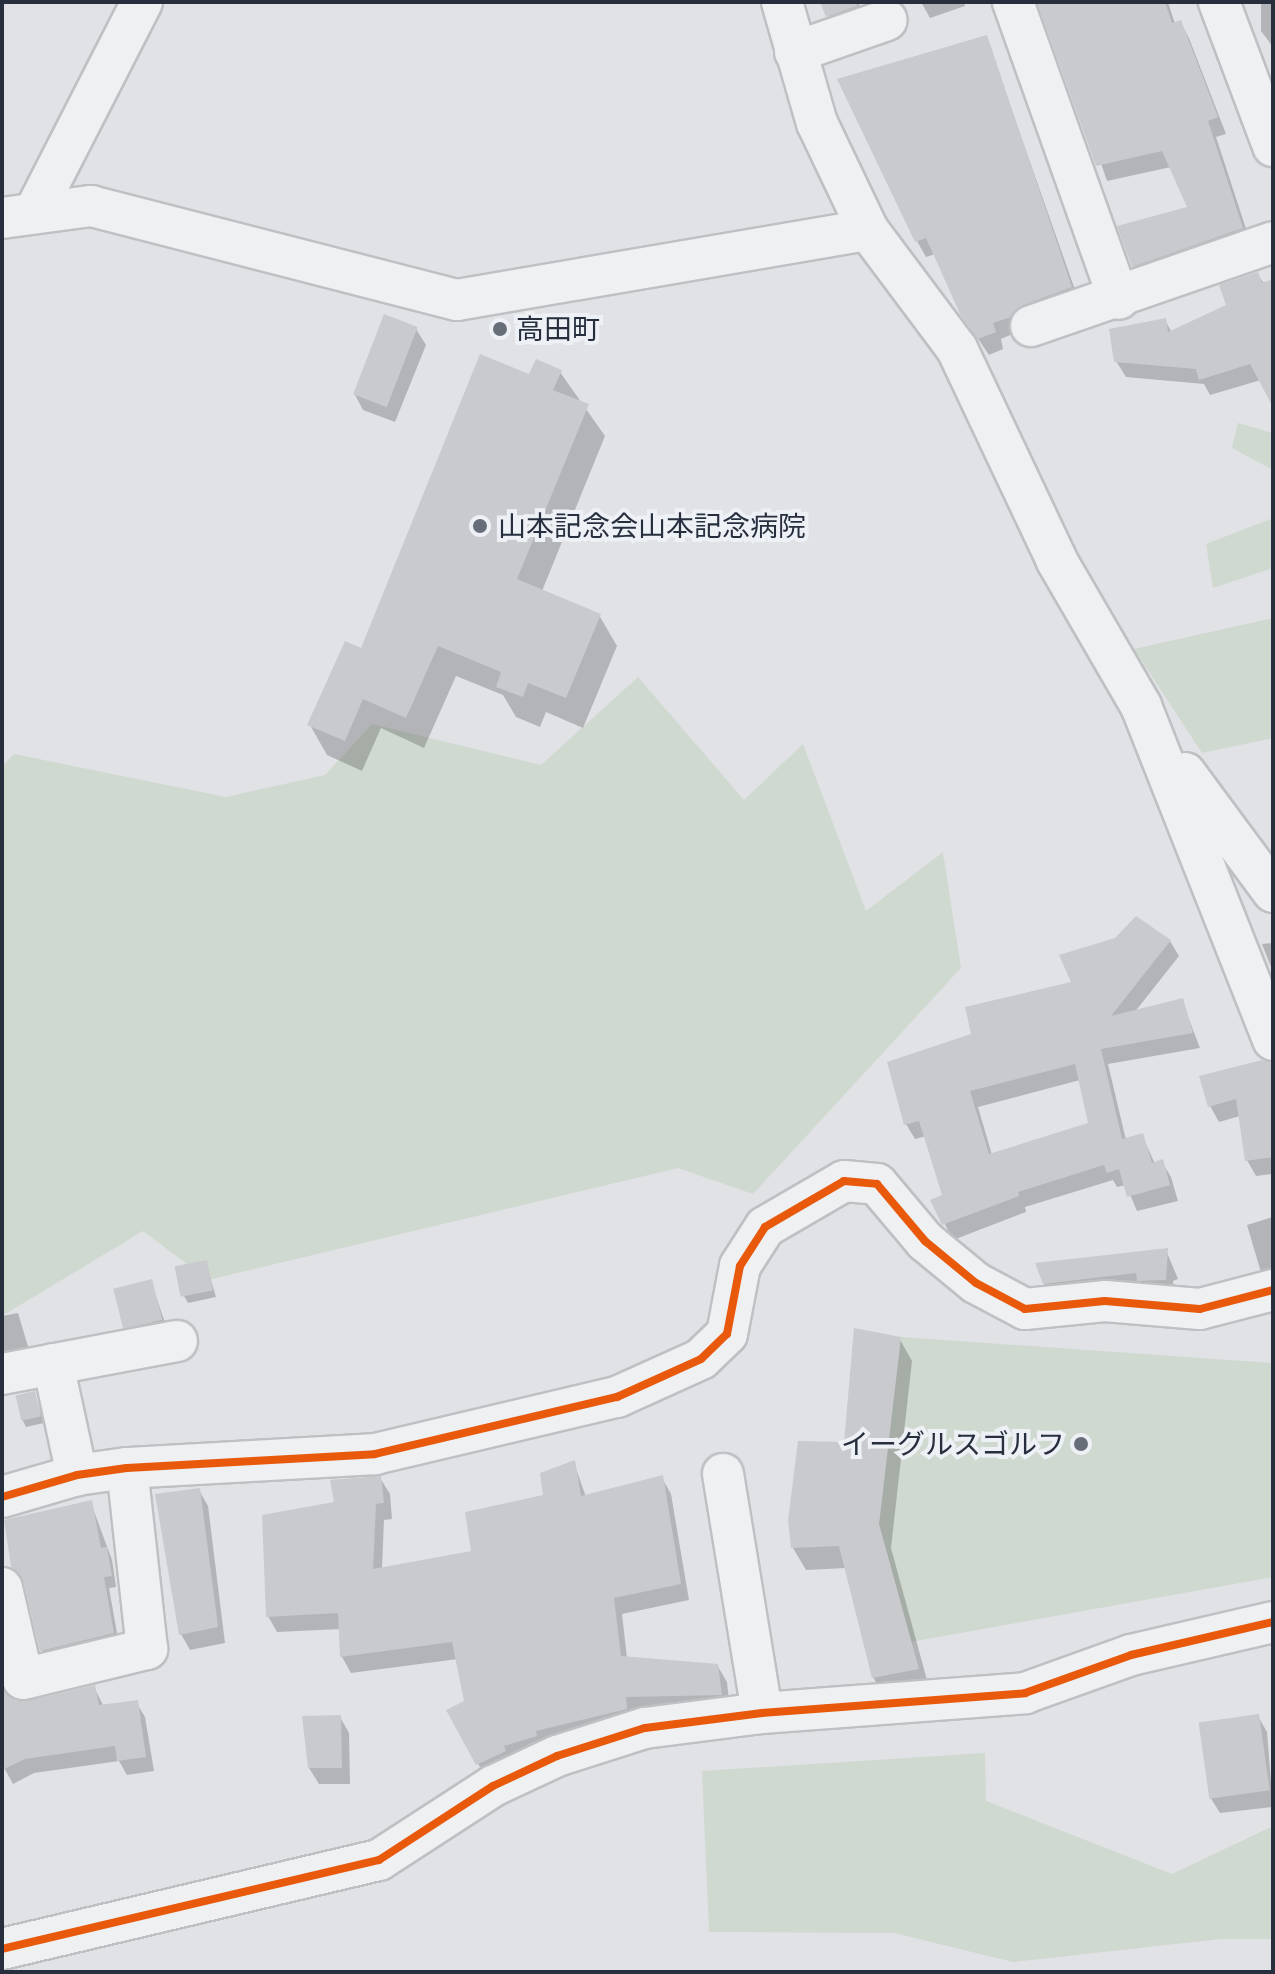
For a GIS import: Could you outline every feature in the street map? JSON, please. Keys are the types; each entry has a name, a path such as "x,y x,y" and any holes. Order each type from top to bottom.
{"street":[{"path":"18,215 142,2"},
{"path":"782,2 817,123 868,230 957,349 1057,561 1141,706 1210,810 1273,892"},
{"path":"1013,2 1119,299"},
{"path":"1219,2 1270,131"},
{"path":"795,52 887,20"},
{"path":"18,215 91,206 457,300 868,230"},
{"path":"1031,326 1119,299 1273,242"},
{"path":"1141,706 1273,1040"},
{"path":"2,1497 77,1475 127,1468 375,1454 617,1397 672,1376 701,1359 727,1334 740,1266 765,1227 844,1181 877,1184 925,1241 976,1283 1025,1309 1105,1301 1200,1309 1273,1290"},
{"path":"2,1374 177,1341"},
{"path":"53,1364 77,1475"},
{"path":"2,1588 23,1679 147,1649 127,1468"},
{"path":"723,1474 762,1713"},
{"path":"2,1949 379,1860 493,1786 557,1756 645,1728 762,1713 1025,1693 1131,1655 1273,1622"}],"shaded area":[{"path":"1238,423 1273,433 1273,470 1232,448"},
{"path":"1273,518 1273,568 1213,588 1206,544"},
{"path":"1273,618 1273,738 1202,753 1134,649"},
{"path":"638,677 744,800 803,744 866,911 943,852 961,968 753,1194 678,1168 208,1280 143,1231 2,1316 2,766 14,754 226,797 325,775 372,724 541,765"},
{"name":"イーグルスゴルフ","path":"901,1337 1273,1363 1273,1577 910,1642 879,1524"},
{"path":"985,1753 986,1801 1172,1874 1273,1826 1273,1939 1220,1939 1013,1962 894,1933 709,1932 702,1771"}],"building":[{"path":"820,2 856,2 857,6 826,17"},
{"path":"1037,2 1165,2 1172,23 1181,20 1218,117 1208,121 1243,228 1132,267 1117,226 1187,207 1162,151 1096,166"},
{"path":"987,35 1072,287 1023,305 1011,317 993,323 996,332 978,339 961,316 926,238 915,242 837,79"},
{"path":"1258,272 1262,283 1273,279 1273,407 1250,364 1199,380 1196,369 1114,362 1109,329 1166,318 1168,332 1226,305 1219,285"},
{"path":"384,314 418,327 387,407 353,394"},
{"name":"山本記念会山本記念病院","path":"480,354 529,374 536,359 562,370 553,390 589,404 517,579 601,614 566,698 528,683 523,697 496,687 501,672 438,646 406,718 363,699 345,741 307,725 345,641 361,648"},
{"path":"1136,916 1171,940 1111,1016 1183,998 1193,1033 1101,1049 1122,1139 1143,1133 1152,1163 1163,1159 1170,1185 1127,1197 1119,1169 1107,1173 1104,1165 1018,1192 1019,1196 942,1225 930,1200 942,1195 919,1121 904,1125 887,1062 971,1034 965,1007 1071,982 1059,955 1115,938","holes":["1075,1064 1088,1123 989,1154 970,1091"]},
{"path":"1262,1060 1273,1062 1273,1157 1245,1161 1236,1099 1208,1107 1199,1076"},
{"path":"1168,1248 1166,1280 1137,1281 1136,1273 1043,1284 1035,1263"},
{"path":"207,1260 213,1290 181,1297 175,1266"},
{"path":"152,1279 162,1320 123,1329 113,1289"},
{"path":"854,1328 901,1337 879,1524 919,1669 872,1678 839,1546 791,1548 788,1520 798,1441 844,1442"},
{"path":"35,1391 41,1416 21,1421 16,1395"},
{"path":"575,1460 581,1496 663,1475 681,1584 614,1598 621,1656 718,1664 722,1695 626,1697 627,1709 536,1731 537,1736 504,1746 506,1751 476,1765 446,1710 464,1701 452,1642 340,1657 338,1613 266,1617 262,1515 334,1502 330,1480 381,1476 384,1503 376,1504 373,1569 471,1551 465,1512 543,1495 540,1473"},
{"path":"200,1488 218,1627 179,1635 155,1494"},
{"path":"92,1500 101,1548 107,1547 112,1576 104,1577 114,1633 40,1651 24,1583 11,1566 4,1520"},
{"path":"95,1685 99,1705 138,1700 146,1757 117,1761 115,1746 25,1759 2,1770 2,1687 16,1701 28,1701"},
{"path":"1259,1714 1270,1790 1209,1799 1199,1722"},
{"path":"341,1715 342,1768 308,1768 302,1716"}],"cycle path":[{"path":"2,1497 77,1475 127,1468 375,1454 617,1397 701,1359 727,1334 740,1266 765,1227 844,1181 877,1184 925,1241 976,1283 1025,1309 1105,1301 1200,1309 1273,1290"},
{"path":"2,1949 379,1860 493,1786 557,1756 645,1728 762,1713 1025,1693 1131,1655 1273,1622"}],"place":[{"name":"高田町","path":"500,329"},
{"name":"山本記念会山本記念病院","path":"480,526"},
{"name":"イーグルスゴルフ","path":"1081,1444"}]}
